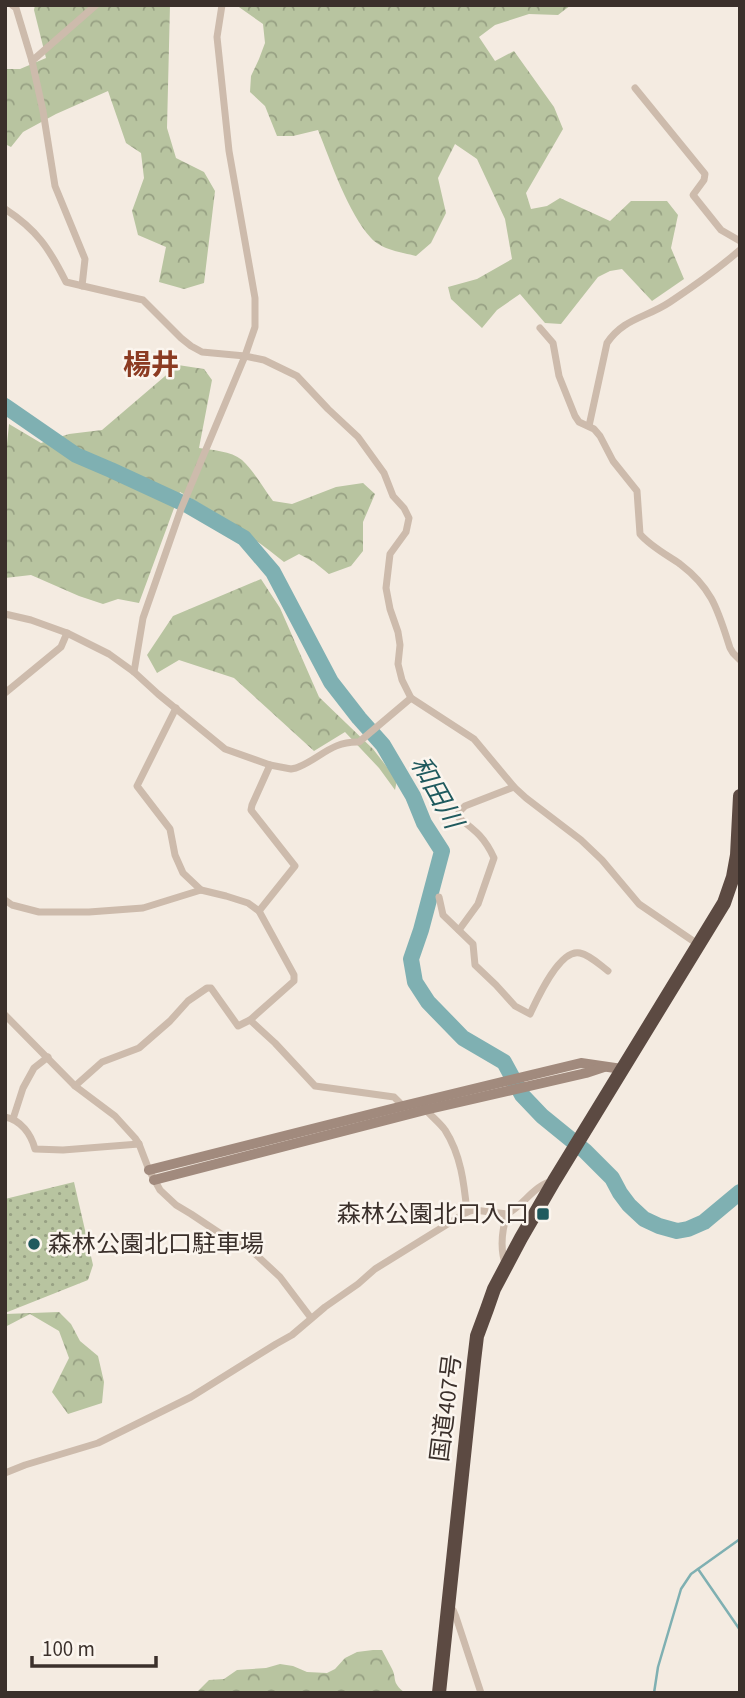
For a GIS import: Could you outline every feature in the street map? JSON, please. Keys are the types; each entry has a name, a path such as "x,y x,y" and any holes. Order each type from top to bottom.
{"highway":[{"path":"622,1069 724,903 737,855 740,796"},
{"name":"国道407号","path":"439,1693 477,1336 494,1289 506,1266 622,1069"}],"street":[{"path":"12,5 16,8 32,61 55,186 85,259 82,286"},
{"path":"32,61 96,5"},
{"path":"134,672 144,618 177,521 255,327 255,298 229,151 217,37 222,5"},
{"path":"635,88 705,174 704,180 693,195 721,230 740,241"},
{"path":"5,209 26,223 51,252 66,282 143,300 181,338 202,352 264,360 297,376 328,410 358,437 384,472 393,496 409,518 406,532 390,554 386,588 398,632 398,664 411,698 474,739 514,787 581,840 602,860 639,904 699,946"},
{"path":"589,426 607,344 614,333 631,321 669,303 740,250"},
{"path":"540,328 553,343 559,376 575,416 579,422 594,429 600,436 613,461 637,491 640,534 696,578 714,603 730,648 740,660"},
{"path":"5,614 68,633 109,654 225,749 270,765 296,768 336,745 359,742 411,698"},
{"path":"5,693 61,647 68,633"},
{"path":"75,1086 102,1062 139,1048 188,1001 207,988 211,988 238,1027 250,1020 294,981 294,975 259,911 248,903 201,890 183,873 170,829 137,786 176,708"},
{"path":"259,911 295,866 251,810 270,765"},
{"path":"459,930 478,904 494,859 488,844 479,833 459,818 458,812 465,806 514,787"},
{"path":"5,900 12,905 39,912 89,912 143,908 201,890"},
{"path":"439,897 443,915 473,944 475,965 515,1006 530,1014 549,975 572,953 579,952 608,971"},
{"path":"5,1015 75,1086 115,1116 139,1144 160,1190 176,1205 251,1250 280,1277 311,1318"},
{"path":"250,1020 315,1086 394,1097 403,1105"},
{"path":"48,1057 34,1068 9,1118 27,1131 35,1149 63,1150 139,1144"},
{"path":"152,1175 424,1105 586,1073 607,1066 622,1069"},
{"path":"152,1175 403,1105 424,1105"},
{"path":"424,1105 444,1129 456,1154 463,1174 467,1212"},
{"path":"5,1473 98,1443 164,1412 292,1335 375,1269 467,1212 474,1210 507,1214 538,1187 554,1181"},
{"path":"506,1266 502,1255 507,1214"},
{"path":"448,1607 456,1617 481,1693"}],"green space":[{"path":"35,5 170,5 167,128 176,158 204,172 215,191 204,283 184,289 159,282 166,247 138,235 132,211 144,178 141,153 126,143 108,91 23,132 11,147 5,144 5,69 20,69 46,58"},
{"path":"236,5 571,5 558,15 529,14 495,25 479,37 495,61 514,51 554,107 563,129 526,193 531,209 547,206 560,198 610,221 631,201 667,201 678,215 671,248 684,279 652,301 622,269 610,271 598,277 561,324 545,323 520,294 497,310 482,328 451,299 448,287 477,279 512,259 505,219 477,159 455,144 438,178 446,213 431,243 416,256 381,245 371,238 355,215 318,130 293,136 277,136 265,106 250,92 251,76 265,43 263,24"},
{"path":"178,365 204,369 212,380 199,448 238,457 273,501 292,504 336,487 363,483 375,494 363,522 363,551 351,566 329,574 299,554 284,562 233,525 180,492 139,603 118,599 103,604 31,575 5,578 5,466 9,424 41,443 69,434 102,430"},
{"path":"261,579 280,608 319,697 373,749 397,780 395,790 379,768 345,732 314,751 234,678 179,660 157,673 147,655 173,616"},
{"path":"74,1182 93,1265 88,1280 5,1313 5,1199"},
{"path":"59,1312 71,1324 80,1341 98,1356 104,1382 102,1403 68,1414 52,1392 69,1358 59,1331 30,1314 5,1327 5,1314"},
{"path":"382,1650 396,1683 405,1693 196,1693 209,1680 224,1679 237,1670 280,1664 307,1672 327,1673 357,1652"}],"waterway":[{"name":"和田川","path":"5,406 76,455 189,506 244,538 273,572 331,682 383,745 413,796 424,823 442,851 411,959 415,982 428,1002 463,1038 504,1062 522,1095 612,1178 629,1205 644,1219 677,1231 688,1229 704,1222 740,1192"},
{"path":"654,1693 658,1667 681,1589 691,1574 740,1539"},
{"path":"698,1569 740,1630"}],"place":[{"name":"森林公園北口入口","path":"543,1214"},
{"name":"森林公園北口駐車場","path":"34,1244"}],"district":[{"name":"楊井","path":"151,364"}]}
